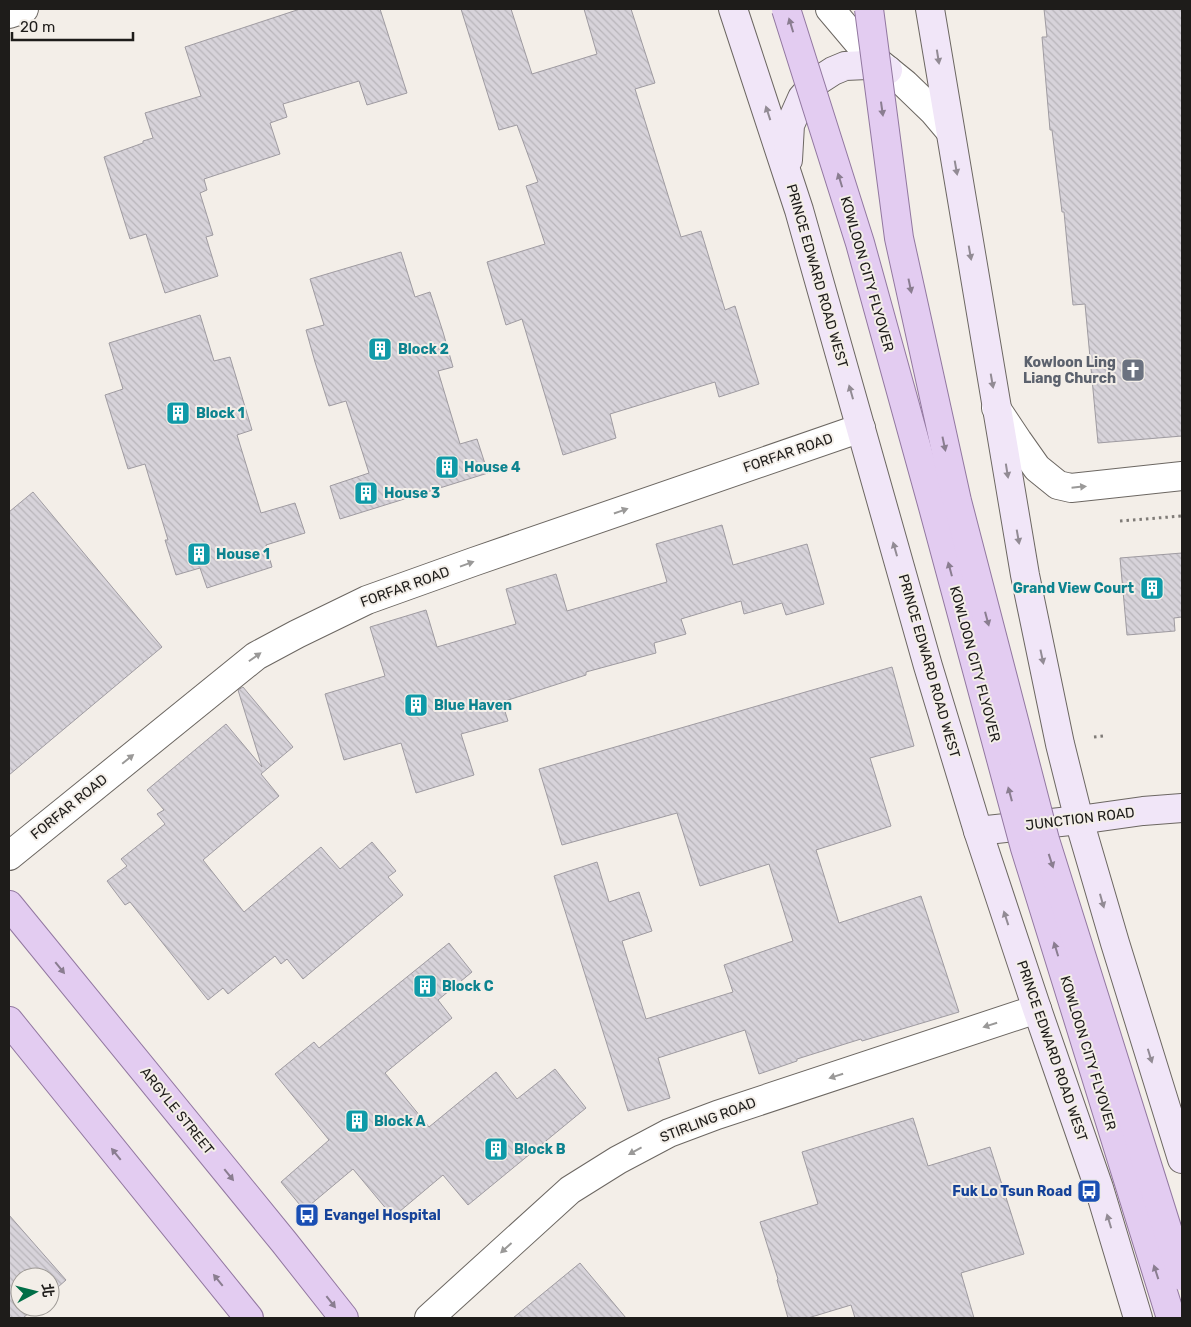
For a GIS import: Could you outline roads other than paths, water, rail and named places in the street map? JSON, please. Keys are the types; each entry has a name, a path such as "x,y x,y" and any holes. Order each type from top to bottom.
{"main road":[{"name":"PRINCE EDWARD ROAD WEST","path":"733,9 799,210 928,666 978,831 1036,1009 1099,1188 1138,1318"},
{"name":"KOWLOON CITY FLYOVER","path":"786,9 860,243 1025,848 1171,1318"},
{"name":"KOWLOON CITY FLYOVER","path":"868,9 900,238 957,501 1045,840 1182,1276"},
{"path":"930,9 1025,575 1060,744 1079,820 1115,944 1182,1159"},
{"path":"799,210 787,167 790,125 802,98 816,82 832,71 845,66 867,65 888,70"},
{"name":"JUNCTION ROAD","path":"978,831 1182,808"},
{"name":"ARGYLE STREET","path":"9,906 344,1318"},
{"path":"9,1021 249,1318"}],"street":[{"path":"9,14 24,9"},
{"path":"830,9 868,54 905,84 934,112 950,131"},
{"path":"996,408 1037,468 1058,485 1071,488 1182,476"},
{"name":"FORFAR ROAD","path":"9,856 256,656 297,634 367,600 861,428"},
{"name":"STIRLING ROAD","path":"429,1318 570,1190 618,1160 669,1133 717,1115 1036,1009"}],"place":[{"name":"Block 2","path":"380,349"},
{"name":"Kowloon Ling Liang Church","path":"1133,370"},
{"name":"Block 1","path":"178,413"},
{"name":"House 4","path":"447,467"},
{"name":"House 3","path":"366,493"},
{"name":"House 1","path":"199,554"},
{"name":"Grand View Court","path":"1152,588"},
{"name":"Blue Haven","path":"416,705"},
{"name":"Block C","path":"425,986"},
{"name":"Block A","path":"357,1121"},
{"name":"Block B","path":"496,1149"},
{"name":"Fuk Lo Tsun Road","path":"1089,1191"},
{"name":"Evangel Hospital","path":"307,1215"}]}
